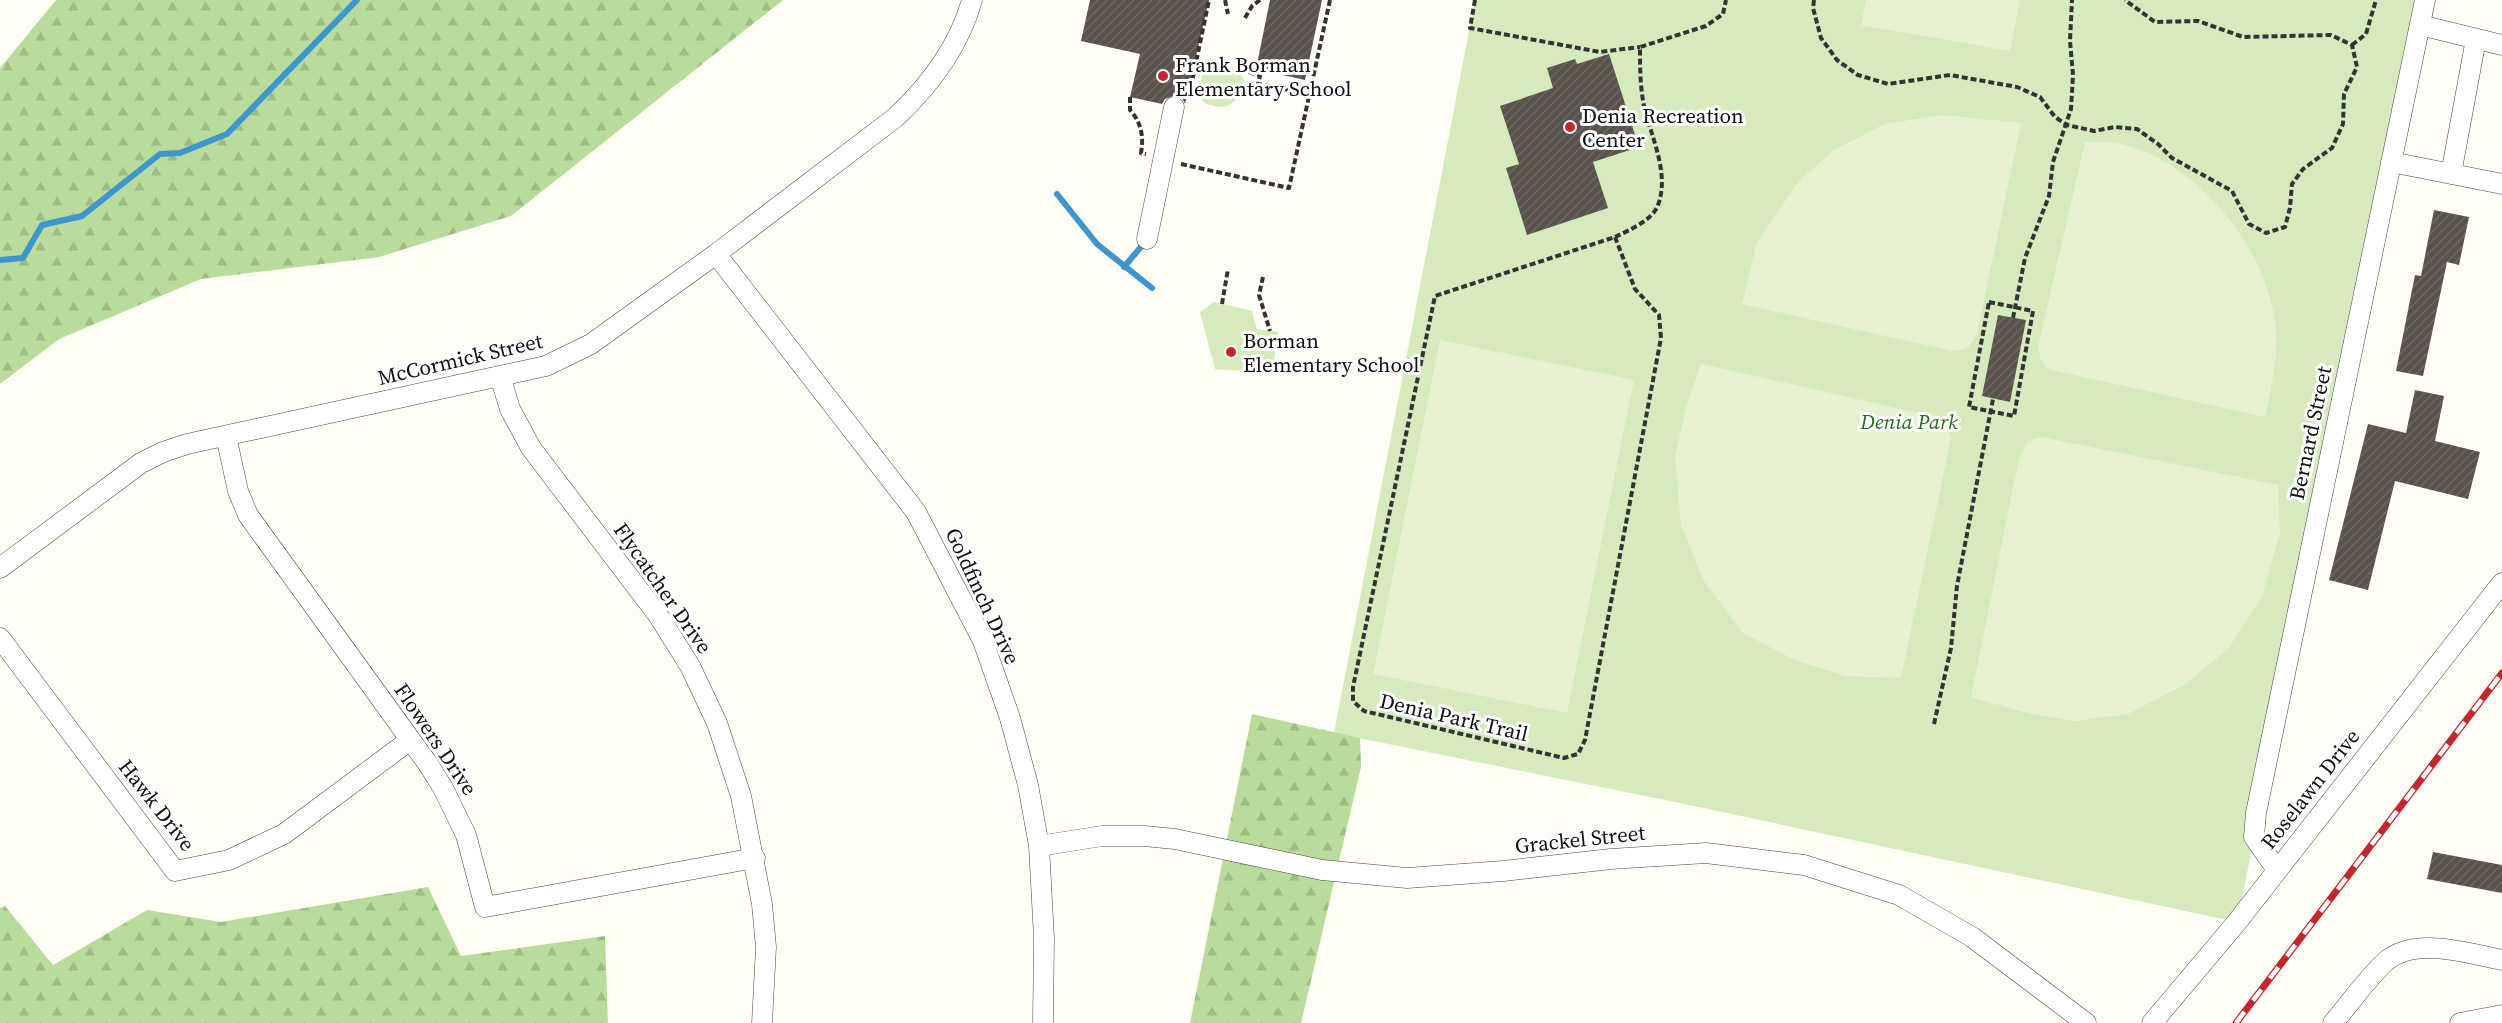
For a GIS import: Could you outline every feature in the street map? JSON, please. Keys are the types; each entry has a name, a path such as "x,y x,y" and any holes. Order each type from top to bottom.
{"street":[{"name":"McCormick Street","path":"0,568 141,463 163,452 188,444 546,366 583,348 716,254 896,117 919,96 955,45 972,0"},
{"name":"Bernard Street","path":"2277,870 2254,837 2256,813 2425,0"},
{"path":"2420,25 2502,45"},
{"path":"2451,174 2475,39"},
{"path":"1147,239 1170,158 1181,104"},
{"path":"2391,162 2502,184"},
{"name":"Goldfinch Drive","path":"716,254 916,512 983,641 1010,718 1028,785 1039,846 1044,938 1042,1023"},
{"name":"Flycatcher Drive","path":"500,376 514,418 531,448 658,615 690,666 730,758 755,858 766,947 762,1023"},
{"name":"Flowers Drive","path":"226,436 238,491 248,515 410,740 455,809 466,835 485,907 755,858"},
{"name":"Roselawn Drive","path":"2152,1023 2238,922 2502,583"},
{"name":"Hawk Drive","path":"0,638 175,871 229,860 284,834 410,740"},
{"name":"Grackel Street","path":"1039,846 1102,836 1144,836 1175,839 1322,870 1407,878 1503,871 1611,859 1706,853 1804,865 1899,895 1972,937 2086,1023"},
{"path":"2333,1023 2386,961 2402,953 2427,948 2456,950 2502,960"},
{"path":"2460,1023 2502,1015"}],"path":[{"path":"1181,104 1209,0"},
{"path":"1225,0 1228,14"},
{"path":"1245,18 1252,6 1260,0"},
{"path":"1130,98 1130,110 1139,119 1143,142 1141,153 1170,158 1182,165 1289,188 1330,0"},
{"path":"1475,0 1470,28 1599,52 1640,47 1706,26 1723,14 1726,0"},
{"path":"1814,0 1813,8 1821,38 1837,60 1858,75 1888,84 1950,75 2017,87 2040,97 2055,117 2067,125 2094,131 2115,127 2137,129 2158,144 2172,158 2232,191 2249,224 2266,233 2284,227 2290,208 2292,184 2303,169 2332,148 2343,124 2344,93 2357,67 2352,45"},
{"path":"2013,318 2025,258 2049,196 2053,162 2071,109 2072,0"},
{"path":"2125,0 2155,22 2198,21 2243,37 2331,35 2352,45"},
{"path":"2352,45 2366,34 2376,0"},
{"name":"Denia Park Trail","path":"1615,237 1635,289 1659,315 1661,338 1585,740 1578,754 1564,758 1364,711 1353,701 1353,687 1435,296 1615,237 1639,225 1658,207 1663,181 1639,77 1640,47"},
{"path":"1224,66 1225,60"},
{"path":"1236,60 1244,70 1260,76 1258,84 1310,94"},
{"path":"1222,304 1228,269"},
{"path":"1263,277 1258,295 1270,331"},
{"path":"1989,302 2015,307 2033,311 2014,416 1970,407 1989,302"},
{"path":"1934,724 1951,648 1957,586 1993,399"}],"green space":[{"path":"56,0 783,0 511,216 379,257 201,279 59,339 0,384 0,68"},
{"name":"Denia Park","path":"1475,0 2425,0 2237,922 1680,803 1334,733"},
{"path":"1866,0 2020,0 2010,51 1861,25"},
{"path":"1204,61 1234,68 1244,79 1239,94 1231,104 1219,107 1203,102 1200,88"},
{"path":"1942,115 2021,123 1977,334 1968,348 1953,351 1742,304 1757,242 1799,181 1834,150 1885,124"},
{"path":"2085,142 2121,144 2150,154 2177,169 2203,190 2226,215 2245,242 2260,271 2271,301 2276,331 2275,364 2265,417 2047,369 2041,360 2038,347"},
{"path":"1214,302 1252,311 1257,329 1278,332 1272,373 1215,369 1200,312"},
{"path":"1440,340 1634,380 1567,713 1373,674"},
{"path":"1701,364 1937,417 1947,428 1951,438 1901,678 1845,676 1795,660 1743,633 1704,581 1681,525 1675,457 1687,404"},
{"path":"2041,437 2278,485 2280,532 2262,597 2228,649 2184,685 2128,714 2074,721 2027,713 1971,697 2019,459 2027,442"},
{"path":"1252,714 1360,738 1361,767 1301,1023 1190,1023"},
{"path":"428,887 461,956 605,936 608,1023 0,1023 0,908 5,906 53,965 147,910 221,922"}],"building":[{"name":"Frank Borman Elementary School","path":"1090,0 1209,0 1185,104 1182,98 1176,95 1165,99 1162,104 1130,97 1140,54 1081,41"},
{"name":"Frank Borman Elementary School","path":"1270,0 1322,0 1305,80 1256,69"},
{"name":"Denia Recreation Center","path":"1609,54 1639,147 1593,162 1608,208 1527,235 1506,168 1519,164 1500,106 1553,88 1547,68 1575,59 1577,64"},
{"path":"2434,210 2469,217 2459,265 2447,262 2423,376 2396,371 2415,275 2421,276"},
{"path":"1998,315 2026,320 2010,402 1982,396"},
{"path":"2415,390 2444,396 2435,441 2480,452 2468,499 2395,481 2368,590 2329,580 2368,424 2406,433"},
{"path":"2433,852 2502,865 2502,893 2427,879"}],"waterway":[{"path":"0,260 23,258 42,225 82,216 160,154 180,153 227,134 357,0"},
{"path":"1057,194 1097,244 1152,288"},
{"path":"1124,267 1145,242"}],"railway":[{"path":"2236,1023 2502,673"}],"place":[{"name":"Frank Borman Elementary School","path":"1163,76"},
{"name":"Denia Recreation Center","path":"1570,127"},
{"name":"Borman Elementary School","path":"1231,352"}]}
